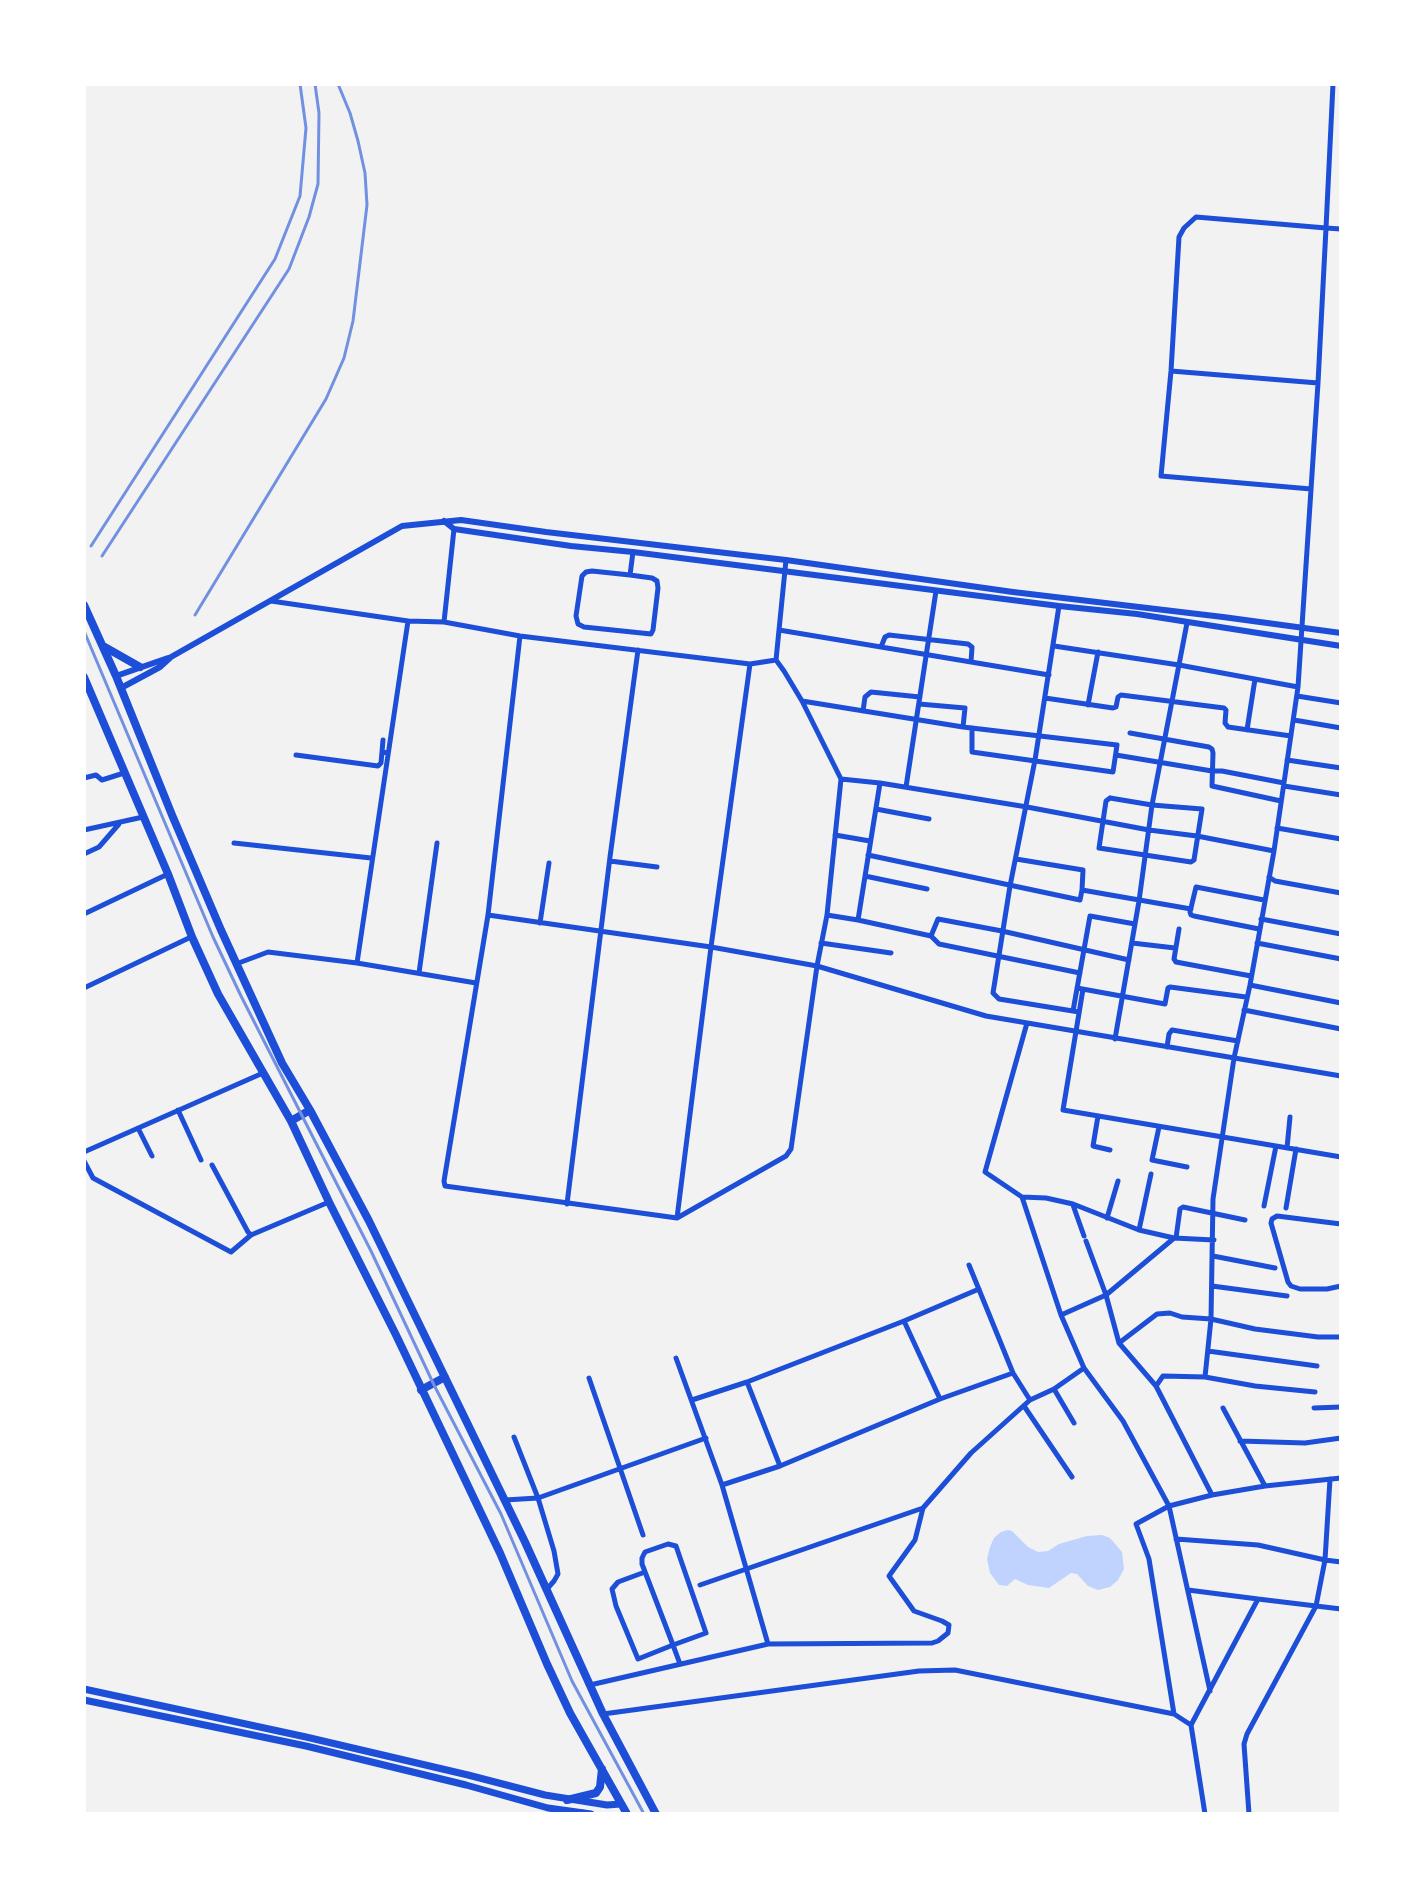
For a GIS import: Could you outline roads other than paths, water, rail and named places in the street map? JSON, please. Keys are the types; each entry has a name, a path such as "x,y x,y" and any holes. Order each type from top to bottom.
{"highway":[{"path":"84,605 236,964 282,1063 369,1221 603,1714 656,1814"},
{"path":"102,646 140,667"},
{"path":"84,677 86,688 218,994 291,1121 500,1553 570,1713 627,1814"},
{"path":"291,1121 310,1110"},
{"path":"421,1390 445,1377"},
{"path":"567,1800 596,1793 600,1787 602,1768"}],"main road":[{"path":"84,1689 306,1737 567,1800 621,1804"},
{"path":"84,1700 306,1746 548,1808 591,1814"}],"street":[{"path":"1205,1377 1211,1319 1213,1199 1234,1058 1274,851 1298,687 1333,84"},
{"path":"1311,489 1161,476 1179,237 1196,217 1341,229"},
{"path":"1171,371 1318,383"},
{"path":"116,676 171,657 402,526 461,520 1341,633"},
{"path":"444,521 454,529 571,546 1137,614 1341,646"},
{"path":"444,622 454,529"},
{"path":"630,575 633,552"},
{"path":"520,636 488,915 445,1186 677,1218 790,1153 827,915 841,779 802,701 776,660 786,560"},
{"path":"586,572 630,575 657,581 651,634 578,624 576,616 582,576 586,572"},
{"path":"906,787 936,591"},
{"path":"270,601 750,664 776,660"},
{"path":"1059,606 993,993 999,999 1076,1012"},
{"path":"357,963 385,748 408,621"},
{"path":"1115,1039 1152,805 1187,623"},
{"path":"779,630 1049,675"},
{"path":"881,647 889,635 968,644 972,647 971,662"},
{"path":"1054,646 1298,687"},
{"path":"567,1204 638,650"},
{"path":"1088,705 1098,652"},
{"path":"121,688 160,667 171,657"},
{"path":"677,1218 750,664"},
{"path":"1247,730 1255,679"},
{"path":"863,711 865,697 871,692 965,708 963,727"},
{"path":"1045,698 1113,708 1121,695 1224,708 1226,726 1291,736"},
{"path":"1297,696 1341,703"},
{"path":"802,701 963,727 1039,735 1117,745 1113,772 972,752 972,728"},
{"path":"1294,720 1341,728"},
{"path":"1130,733 1209,747 1212,749 1212,786 1281,801"},
{"path":"296,755 378,766 385,748"},
{"path":"1116,755 1222,771 1341,795"},
{"path":"1287,760 1341,768"},
{"path":"84,778 96,775 102,780 125,773"},
{"path":"841,779 1027,807 1274,851"},
{"path":"858,920 880,783"},
{"path":"1108,799 1152,805 1202,809 1193,862 1099,848 1108,799"},
{"path":"876,809 929,819"},
{"path":"84,830 143,817"},
{"path":"84,854 99,847 119,823"},
{"path":"1277,828 1341,839"},
{"path":"835,835 870,841"},
{"path":"234,843 371,858"},
{"path":"419,973 437,843"},
{"path":"868,855 1080,900 1083,870 1016,859"},
{"path":"610,861 657,867"},
{"path":"540,923 549,863"},
{"path":"84,914 168,874"},
{"path":"865,876 927,889"},
{"path":"1269,877 1275,881 1341,893"},
{"path":"1259,929 1194,916 1191,909 1196,887 1264,900"},
{"path":"1082,890 1191,909"},
{"path":"488,915 711,947 817,966 986,1016 1341,1076"},
{"path":"827,915 931,936 939,944 998,958 1080,973"},
{"path":"1135,924 1090,916 1063,1110 1341,1157"},
{"path":"931,936 938,919 1129,960"},
{"path":"1261,919 1341,934"},
{"path":"1179,929 1176,962 1251,976"},
{"path":"84,988 192,937"},
{"path":"821,943 891,953"},
{"path":"1132,943 1175,948"},
{"path":"1257,943 1341,959"},
{"path":"236,964 268,952 476,983"},
{"path":"1250,985 1341,1003"},
{"path":"1080,988 1165,1004 1170,987 1246,997"},
{"path":"1244,1010 1341,1029"},
{"path":"1027,1023 985,1171 1022,1197 1073,1204 1139,1230 1175,1238 1214,1240"},
{"path":"1167,1047 1172,1030 1238,1041"},
{"path":"84,1152 264,1073"},
{"path":"178,1110 201,1160"},
{"path":"1098,1116 1093,1146 1110,1150"},
{"path":"1287,1148 1290,1117"},
{"path":"1159,1127 1152,1160 1187,1167"},
{"path":"138,1128 152,1156"},
{"path":"1264,1206 1276,1146"},
{"path":"1286,1208 1296,1149"},
{"path":"84,1161 93,1178 231,1252 251,1235 329,1202"},
{"path":"212,1165 251,1235"},
{"path":"1139,1230 1151,1174"},
{"path":"1107,1218 1118,1181"},
{"path":"1022,1197 1061,1315 1084,1368 1123,1421 1169,1506 1210,1691"},
{"path":"1073,1204 1106,1295 1119,1343 1156,1386 1212,1495"},
{"path":"1061,1315 1106,1295 1175,1238 1181,1207 1245,1220"},
{"path":"1341,1224 1277,1216 1271,1223 1291,1286 1300,1289 1341,1286"},
{"path":"1213,1256 1275,1268"},
{"path":"969,1265 1013,1373 1030,1400"},
{"path":"1212,1286 1287,1296"},
{"path":"692,1400 747,1382 979,1289"},
{"path":"1119,1343 1157,1314 1170,1313 1255,1329 1341,1337"},
{"path":"904,1321 940,1399"},
{"path":"1208,1351 1317,1366"},
{"path":"676,1358 722,1485 768,1644"},
{"path":"589,1685 768,1644 932,1643 945,1637 949,1625 914,1611 889,1576 915,1540 923,1508 971,1453 1030,1400 1054,1389 1084,1368"},
{"path":"722,1485 780,1466 940,1399 1013,1373"},
{"path":"1156,1386 1163,1376 1205,1377 1315,1392"},
{"path":"589,1378 643,1535"},
{"path":"747,1382 780,1466"},
{"path":"1054,1389 1074,1423"},
{"path":"1024,1406 1072,1477"},
{"path":"1314,1408 1341,1407"},
{"path":"1223,1408 1265,1486"},
{"path":"514,1437 538,1498 554,1551 558,1574 546,1590"},
{"path":"504,1500 538,1498 706,1438"},
{"path":"1240,1441 1305,1443 1341,1438"},
{"path":"1174,1714 1149,1559 1136,1524 1169,1506 1212,1495 1341,1478"},
{"path":"1249,1814 1244,1744 1316,1606 1325,1560 1330,1479"},
{"path":"700,1585 923,1508"},
{"path":"1176,1539 1258,1545 1341,1562"},
{"path":"638,1659 673,1645 706,1633 676,1546 672,1544 645,1552 642,1558 645,1572 673,1645 680,1664"},
{"path":"643,1673 612,1589 618,1582 645,1572"},
{"path":"1188,1590 1341,1609"},
{"path":"1205,1814 1191,1725 1258,1599"},
{"path":"603,1714 919,1671 955,1670 1174,1714 1191,1725"}],"water":[{"path":"1008,1530 1038,1552 1087,1536 1102,1535 1110,1538 1122,1552 1124,1569 1110,1587 1098,1590 1071,1573 1049,1588 1028,1585 1015,1579 1007,1586 999,1585 990,1573 987,1559 994,1538"}],"railway":[{"path":"91,546 275,259 300,196 306,128 300,84"},
{"path":"102,556 289,269 318,184 319,113 315,84"},
{"path":"195,615 326,399 344,358 353,321 367,205 365,173 358,141 338,84"},
{"path":"84,631 213,937 501,1514 572,1681 644,1814"}]}
